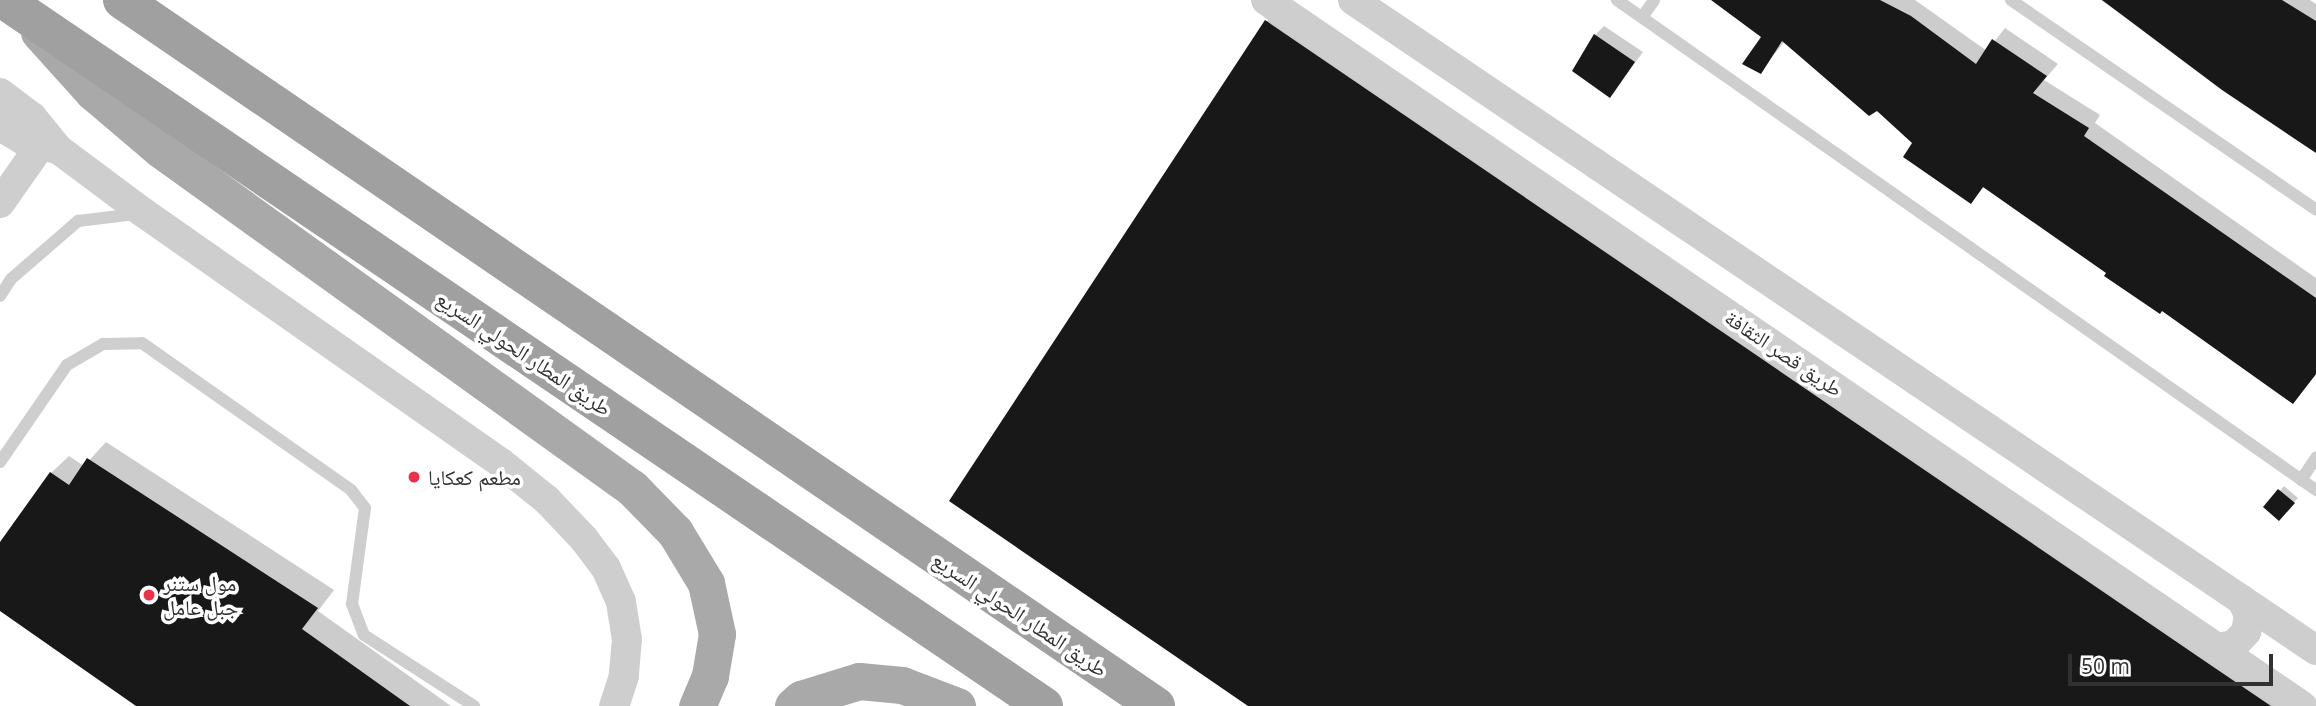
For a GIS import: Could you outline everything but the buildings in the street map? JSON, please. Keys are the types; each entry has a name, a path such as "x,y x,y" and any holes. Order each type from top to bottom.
{"highway":[{"name":"طريق المطار الحولي السريع","path":"122,0 1156,706"},
{"name":"طريق المطار الحولي السريع","path":"12,5 1044,706"}],"main road":[{"path":"12,5 93,92 160,149 632,488 675,532 706,583 717,634 710,677 697,706"},
{"path":"793,706 801,699 859,681 902,685 957,706"}],"street":[{"name":"طريق قصر الثقافة","path":"1266,0 2302,706"},
{"path":"1353,0 2316,650"},
{"path":"0,93 32,117 49,147"},
{"path":"0,126 49,147 501,463 547,500 584,539 606,568 621,602 627,639 624,676 614,706"},
{"path":"0,203 49,147"},
{"path":"2216,648 2234,645 2246,632 2249,615 2242,600"},
{"path":"2315,706 2316,692"}],"lane":[{"path":"1617,0 2316,490"},
{"path":"1643,16 1654,0"},
{"path":"2011,0 2316,210"},
{"path":"0,296 11,279 78,221 144,213"},
{"path":"0,462 67,365 103,344 142,344 351,490 365,508 352,604 364,635 474,706"},
{"path":"2301,480 2316,458"}],"place":[{"name":"مطعم كعكايا","path":"414,477"},
{"name":"مول ستنر جبل عامل","path":"149,595"}]}
